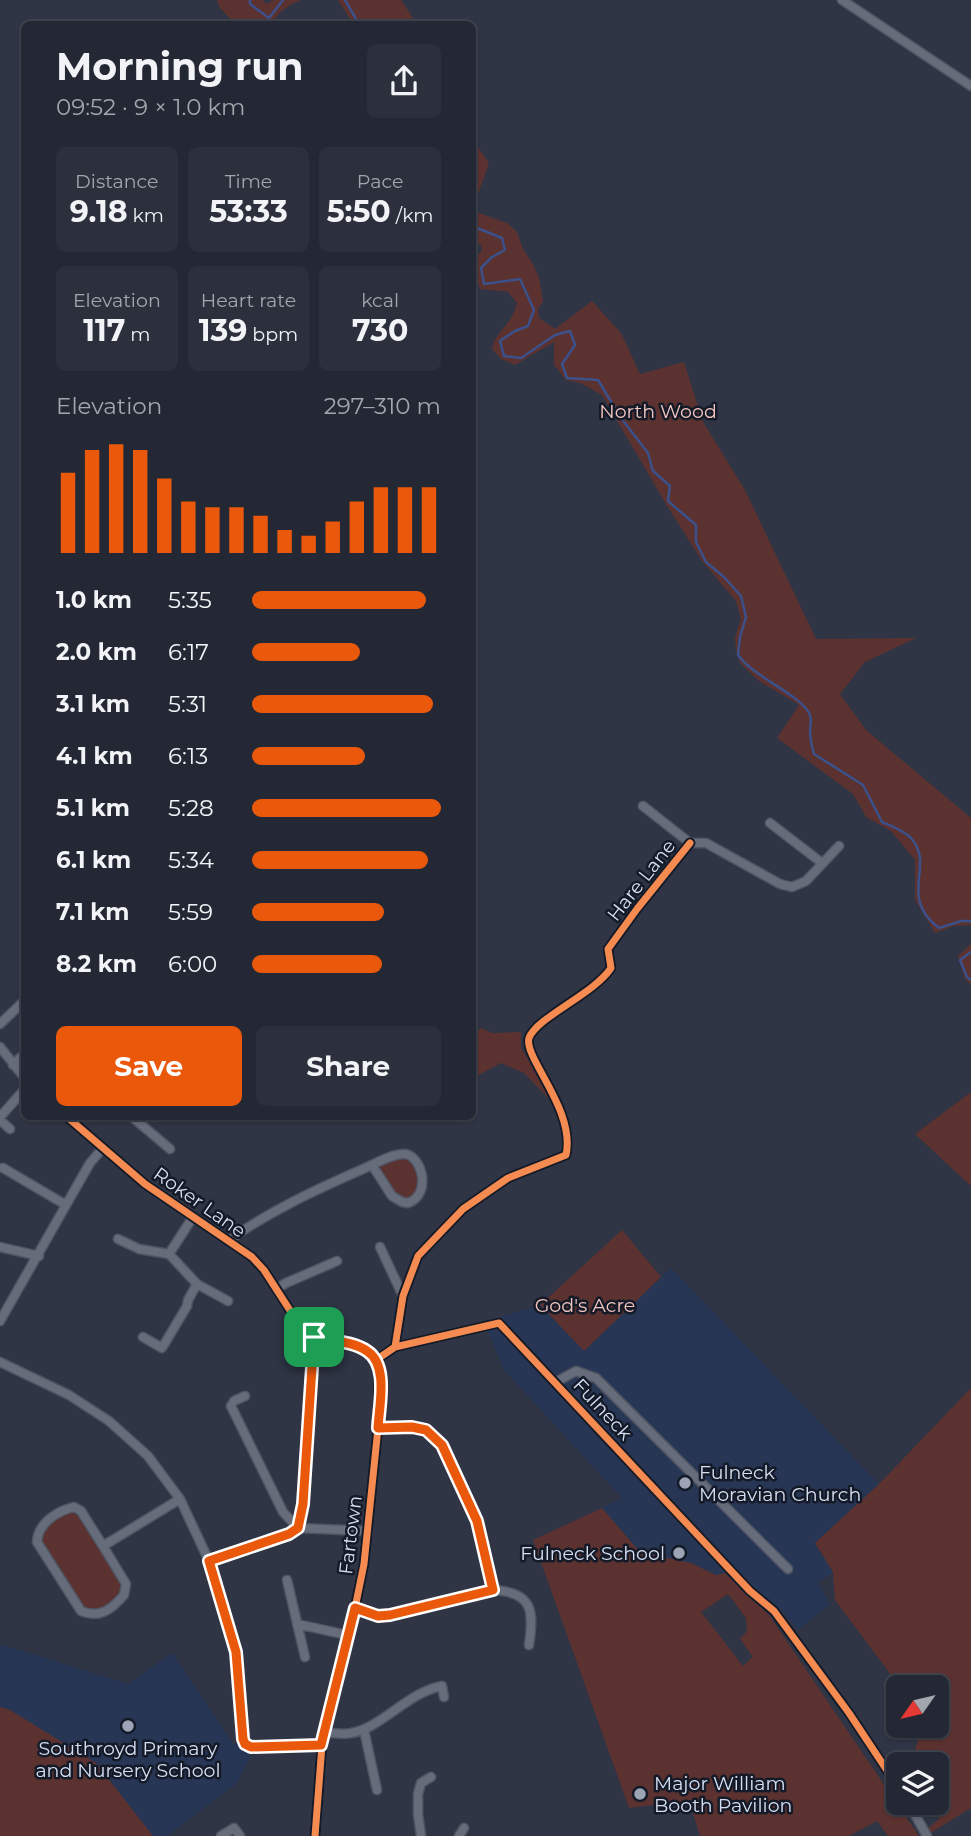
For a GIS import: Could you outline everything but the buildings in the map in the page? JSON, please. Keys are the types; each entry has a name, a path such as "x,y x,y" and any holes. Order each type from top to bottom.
{"street":[{"path":"842,0 971,86"},
{"path":"643,806 690,843 706,843 780,884 792,887 806,881 839,846"},
{"path":"770,823 822,863"},
{"name":"Hare Lane","path":"395,1347 403,1296 418,1256 463,1209 508,1178 566,1155 568,1144 564,1118 557,1099 530,1051 528,1040 547,1019 604,979 611,968 608,950 690,843"},
{"path":"0,1024 21,1004"},
{"path":"0,1047 21,1074"},
{"path":"13,1065 21,1057"},
{"path":"10,1129 0,1119 21,1094"},
{"name":"Roker Lane","path":"72,1120 103,1149 164,1198 252,1257 302,1329 314,1337"},
{"path":"136,1120 170,1149"},
{"path":"0,1321 90,1163 103,1149"},
{"path":"229,1240 284,1205 372,1166 400,1154 414,1159 423,1182 421,1194 408,1203 396,1199 372,1166"},
{"path":"4,1168 66,1205"},
{"path":"169,1254 193,1217"},
{"path":"118,1239 139,1249 169,1254 197,1284 228,1301"},
{"path":"0,1247 39,1256"},
{"path":"380,1247 403,1296"},
{"path":"276,1289 337,1262"},
{"path":"143,1337 165,1351 197,1284"},
{"name":"Fulneck","path":"376,1360 395,1347 499,1323 750,1591 774,1611 849,1713 886,1769"},
{"path":"298,1528 303,1504 314,1337 367,1350 376,1360"},
{"name":"Fartown","path":"315,1836 323,1732 355,1608 368,1531 378,1428 380,1381 376,1360"},
{"path":"0,1362 69,1395 109,1421 148,1456 180,1499 209,1561 236,1652 244,1742 255,1747 321,1745"},
{"path":"556,1382 576,1371 596,1378 788,1569"},
{"path":"245,1396 234,1401 231,1406 283,1512 298,1528"},
{"path":"378,1428 412,1427 426,1430 442,1445 477,1521 493,1590"},
{"path":"103,1546 180,1499"},
{"path":"74,1507 81,1511 103,1546 126,1584 124,1595 102,1614 91,1615 81,1611 37,1542 37,1534 40,1527 64,1509 74,1507"},
{"path":"209,1561 289,1534 298,1528 368,1531"},
{"path":"287,1580 305,1657"},
{"path":"355,1608 378,1616 390,1615 493,1590 506,1590 522,1597 531,1610 527,1634 529,1645"},
{"path":"298,1625 347,1635"},
{"path":"323,1732 349,1734 364,1730 427,1689 442,1686 444,1697"},
{"path":"364,1730 377,1790"},
{"path":"421,1836 418,1794 421,1783 431,1777"},
{"path":"915,1815 927,1836"},
{"path":"221,1836 234,1828 240,1836"}],"shaded area":[{"name":"Fulneck School","path":"671,1268 879,1484 815,1543 833,1572 818,1583 830,1604 798,1630 782,1610 769,1615 725,1573 716,1575 691,1563 700,1836 690,1804 678,1802 629,1808 533,1540 622,1498 504,1370 484,1322 540,1305 584,1351"},
{"name":"Southroyd Primary and Nursery School","path":"0,1644 128,1684 172,1653 234,1745 244,1742 255,1747 237,1783 167,1836 153,1836 96,1763 10,1710 0,1707"}],"green space":[{"path":"217,0 263,0 266,4 274,0 301,0 284,9 274,21 232,21 220,8"},
{"path":"338,0 401,0 415,21 351,21"},
{"name":"North Wood","path":"476,144 489,163 476,200"},
{"name":"North Wood","path":"476,212 507,223 517,232 539,278 543,301 538,309 539,318 555,329 592,301 621,333 640,374 684,362 703,422 745,490 816,639 916,638 865,662 840,694 866,730 971,818 971,925 954,926 935,933 915,900 915,860 891,831 866,817 853,794 777,738 799,705 759,681 740,663 735,638 741,619 736,601 702,561 602,395 580,383 566,380 554,365 554,342 515,365 501,359 492,349 496,337 515,311 517,303 508,292 480,289 476,279 476,257 482,250 481,245 476,243"},
{"path":"971,944 971,986 964,977 958,956"},
{"path":"481,1028 492,1033 521,1032 521,1048 552,1097 550,1100 524,1073 501,1063 476,1076 476,1049 479,1043 476,1033"},
{"path":"971,1092 971,1186 915,1134"},
{"path":"405,1154 420,1171 421,1194 402,1202 372,1165"},
{"name":"God's Acre","path":"622,1230 661,1277 584,1351 540,1305"},
{"path":"971,1388 971,1808 929,1834 927,1829 940,1815 949,1815 949,1752 915,1752 919,1738 949,1738 949,1675 891,1675 835,1600 833,1572 815,1543 879,1484"},
{"path":"74,1507 126,1584 124,1595 102,1614 81,1611 37,1534 40,1527"},
{"path":"602,1508 640,1552 691,1563 716,1575 725,1573 769,1615 886,1787 886,1815 905,1815 919,1836 888,1836 877,1821 849,1836 700,1836 690,1804 678,1802 629,1808 533,1540","holes":["728,1594 746,1618 747,1631 740,1639 753,1657 743,1666 701,1612"]},
{"path":"0,1707 10,1710 96,1763 153,1836 0,1836"}],"waterway":[{"path":"250,0 250,4 269,18 283,0"},
{"path":"345,0 357,21"},
{"path":"476,228 502,238 505,250 492,257 481,268 484,284 520,279 534,310 528,326 500,341 504,356 521,358 555,335 570,331 575,345 562,364 567,378 598,380 621,418 648,453 653,471 670,486 668,501 696,525 696,542 706,562 741,596 746,617 738,655 755,671 806,708 811,717 810,735 814,754 863,785 882,822 901,830 911,838 918,849 918,893 920,904 927,916 939,928 961,921 971,921"},
{"path":"971,952 960,960 971,980"}],"cycle path":[{"path":"395,1347 403,1296 418,1256 463,1209 508,1178 566,1155 564,1120 529,1047 529,1038 543,1022 603,978 611,968 608,949 690,843"},
{"path":"71,1120 145,1184 252,1257 264,1270 302,1329 314,1337 367,1350 376,1360 379,1369 378,1428 364,1564 323,1732 315,1836"},
{"path":"376,1360 395,1347 499,1323 750,1591 774,1611 849,1713 886,1769"}],"place":[{"name":"Fulneck Moravian Church","path":"685,1483"},
{"name":"Fulneck School","path":"679,1553"},
{"name":"Southroyd Primary and Nursery School","path":"128,1726"},
{"name":"Major William Booth Pavilion","path":"640,1794"}],"route":[{"path":"314,1337 367,1350 376,1360 380,1381 378,1428 412,1427 426,1430 442,1445 477,1521 488,1558 493,1590 390,1615 378,1616 355,1608 321,1745 251,1747 245,1744 243,1739 236,1652 209,1561 289,1534 298,1528 303,1504 314,1337"}]}
